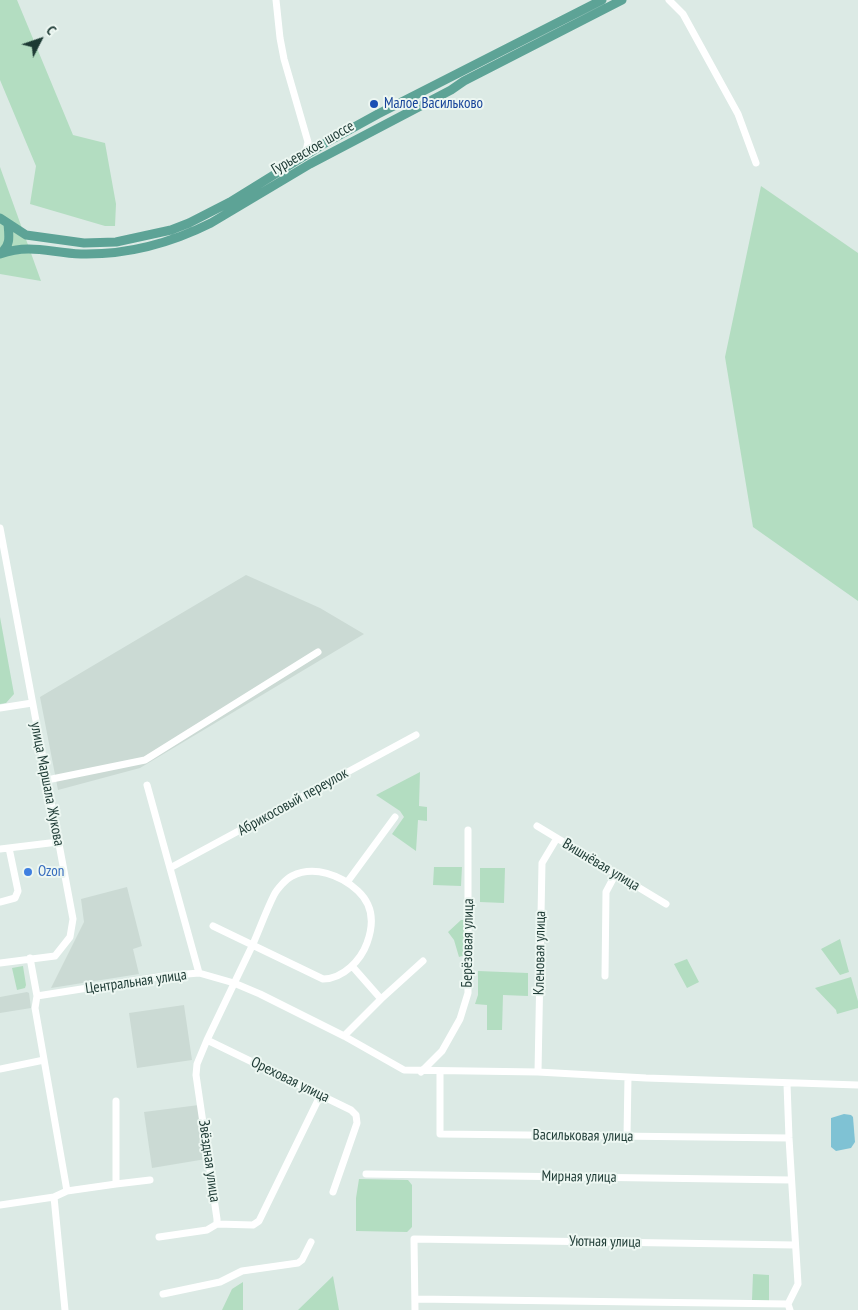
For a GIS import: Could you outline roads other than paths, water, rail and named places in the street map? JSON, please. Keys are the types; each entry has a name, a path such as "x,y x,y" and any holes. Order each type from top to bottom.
{"main road":[{"name":"Гурьевское шоссе","path":"0,218 20,233 32,237 84,243 116,242 171,230 206,215 361,123 441,80 459,73 602,0"},
{"name":"Гурьевское шоссе","path":"0,254 11,250 32,248 80,254 127,251 156,245 194,232 329,153 622,0"},
{"path":"0,254 8,246 8,224"}],"street":[{"path":"276,0 282,52 308,142 305,156"},
{"path":"669,0 683,14 738,114 756,163"},
{"path":"680,0 683,14"},
{"path":"308,142 317,144 351,125 361,123"},
{"name":"улица Маршала Жукова","path":"0,528 73,918 70,937 54,956 0,963"},
{"path":"47,780 145,760 318,652"},
{"path":"0,708 32,703"},
{"name":"Абрикосовый переулок","path":"170,868 416,735"},
{"path":"147,785 199,973"},
{"path":"348,881 395,817"},
{"name":"Вишнёвая улица","path":"537,826 666,904"},
{"name":"Берёзовая улица","path":"421,1072 442,1051 460,1019 468,993 468,830"},
{"name":"Кленовая улица","path":"538,1072 542,864 557,838"},
{"path":"0,849 58,842"},
{"path":"0,902 15,898 18,891 9,848"},
{"path":"207,1040 253,944 275,893 291,876 312,871 348,881 365,897 372,915 371,931 364,950 352,966 330,979 323,979 253,944 213,926"},
{"path":"605,976 606,892 616,875"},
{"path":"30,958 36,996 35,1008 67,1191"},
{"path":"344,1036 423,960"},
{"path":"352,966 381,999"},
{"name":"Центральная улица","path":"36,996 164,976 199,973 234,983 260,994 344,1036 404,1070 421,1072 538,1072 736,1080 787,1084 858,1085"},
{"name":"Ореховая улица","path":"207,1040 350,1110 356,1116 357,1123 333,1192"},
{"name":"Звёздная улица","path":"159,1237 207,1230 217,1224 196,1075 197,1064 207,1040"},
{"path":"0,1069 44,1060"},
{"name":"Васильковая улица","path":"440,1072 440,1134 789,1138"},
{"path":"627,1136 628,1077"},
{"path":"415,1310 415,1299 789,1307 798,1284 787,1084"},
{"path":"217,1224 253,1225 259,1221 320,1096"},
{"path":"116,1101 116,1184"},
{"name":"Мирная улица","path":"366,1174 791,1180"},
{"path":"0,1205 54,1197 67,1191 150,1180"},
{"path":"54,1197 65,1310"},
{"name":"Уютная улица","path":"415,1299 414,1239 795,1245"},
{"path":"164,1294 220,1282 242,1271 298,1263 302,1260 311,1242"}],"water":[{"path":"844,1114 853,1117 855,1142 851,1148 836,1151 831,1147 831,1118"}],"place":[{"name":"Малое Васильково","path":"374,104"},
{"name":"Ozon","path":"28,872"}]}
